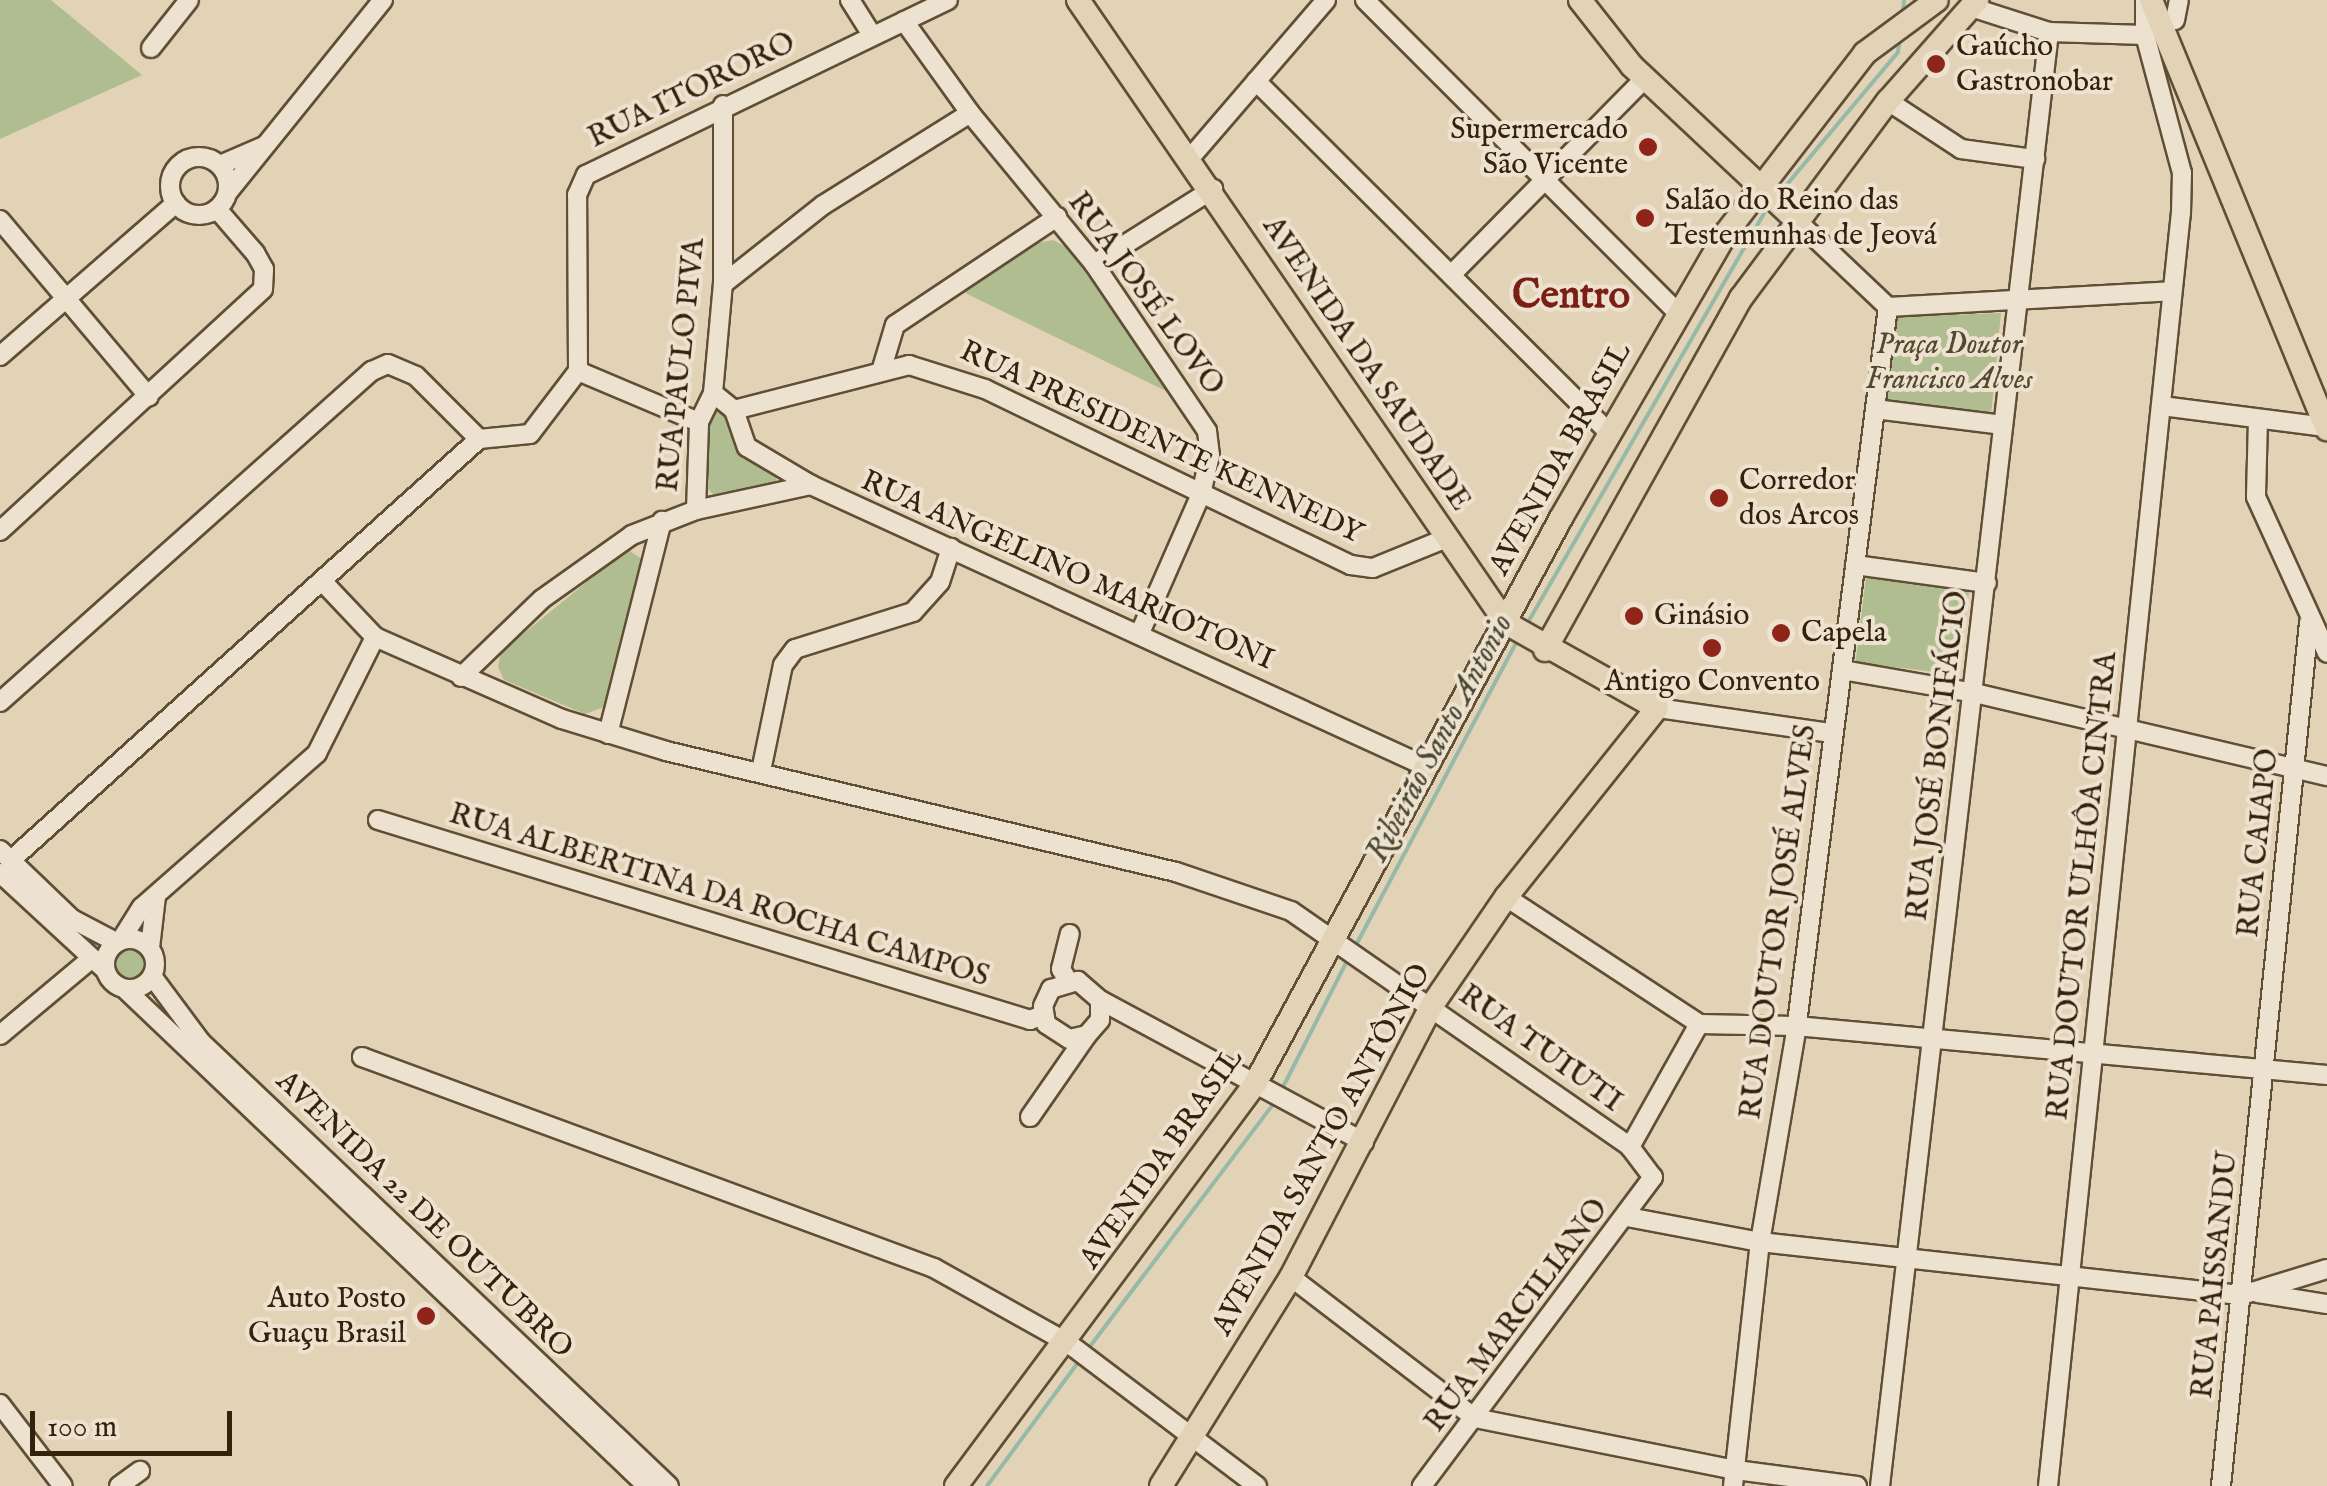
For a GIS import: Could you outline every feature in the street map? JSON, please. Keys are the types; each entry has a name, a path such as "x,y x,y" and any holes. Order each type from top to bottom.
{"main road":[{"name":"AVENIDA DA SAUDADE","path":"1078,0 1192,157 1446,538 1526,637 1657,708"},
{"path":"1580,0 1645,78 1792,216"},
{"name":"AVENIDA BRASIL","path":"1526,637 1609,434 1677,312 1763,188 1884,35 1937,0"},
{"path":"2148,0 2327,428"},
{"name":"AVENIDA BRASIL","path":"956,1486 1080,1352 1262,1089 1343,943 1427,767 1526,637 1792,216 1974,3"},
{"path":"2174,7 2327,392"},
{"name":"AVENIDA SANTO ANTÔNIO","path":"1161,1486 1292,1277 1432,1005 1506,898 1657,708"}],"street":[{"path":"220,165 203,157 177,167 170,185 176,203 200,214 222,200 383,0"},
{"path":"850,0 872,36"},
{"name":"RUA ITORORO","path":"578,371 579,185 604,162 948,0"},
{"path":"1192,157 1326,0"},
{"path":"1364,0 1542,182 1677,312"},
{"name":"RUA DOUTOR ULHÔA CINTRA","path":"2048,1486 2162,406 2182,173 2145,35 2148,0"},
{"path":"151,48 180,3"},
{"path":"1974,3 2049,32 2145,35"},
{"name":"RUA JOSÉ LOVO","path":"904,21 970,114 1094,264 1196,408 1210,455 1201,494 1140,633"},
{"name":"RUA JOSÉ BONIFÁCIO","path":"1880,1486 1902,1256 1975,693 2049,32"},
{"path":"1452,274 1645,78"},
{"path":"1256,81 1609,434"},
{"path":"1888,101 1961,150 2035,159"},
{"name":"RUA PAULO PIVA","path":"696,510 698,422 714,393 723,284 723,105"},
{"path":"723,284 822,205 970,114"},
{"path":"220,165 268,142"},
{"path":"0,531 264,290 264,269 222,200 220,165"},
{"path":"1094,264 1212,190"},
{"path":"0,356 176,203"},
{"path":"1792,216 1888,307 2171,291"},
{"path":"882,368 895,326 1057,217"},
{"path":"0,220 149,397"},
{"name":"RUA DOUTOR JOSÉ ALVES","path":"1734,1478 1760,1242 1796,1026 1888,307"},
{"path":"0,702 372,371 388,364 416,376 479,439"},
{"name":"RUA PRESIDENTE KENNEDY","path":"734,410 882,368 939,371 1351,564 1373,568 1446,538"},
{"path":"3,861 323,582 479,439 530,434 578,371 698,422"},
{"name":"RUA ANGELINO MARIOTONI","path":"714,393 734,410 748,447 811,485 1427,767"},
{"path":"2162,406 2327,428"},
{"path":"1874,409 2004,425"},
{"path":"2258,419 2256,497 2309,622 2327,653"},
{"path":"461,676 578,571 662,521 811,485"},
{"path":"608,734 662,521"},
{"path":"761,771 777,686 795,650 913,612 940,582 951,548"},
{"path":"1856,565 1987,583"},
{"path":"0,1035 98,964 133,915 317,752 375,637 323,582"},
{"name":"RUA CAIAPO","path":"2264,1070 2309,622"},
{"name":"RUA TUIUTI","path":"375,637 608,734 1231,888 1291,911 1372,963 1630,1147 1653,1177"},
{"path":"1842,670 1975,693 2327,776"},
{"name":"AVENIDA DA SAUDADE","path":"1657,708 1832,733"},
{"name":"RUA ALBERTINA DA ROCHA CAMPOS","path":"378,820 1030,1020 1043,1016"},
{"path":"3,861 72,920 118,941 150,948"},
{"path":"3,861 98,964"},
{"path":"125,988 152,976 150,948 156,896"},
{"path":"1506,898 1699,1024 1796,1026 1929,1043 2094,1052 2327,1075"},
{"path":"1068,981 1061,968 1070,934"},
{"name":"AVENIDA 22 DE OUTUBRO","path":"98,964 647,1486"},
{"name":"AVENIDA 22 DE OUTUBRO","path":"152,976 202,1042 669,1486"},
{"path":"1087,1035 1060,1037 1043,1016 1046,997 1068,981 1088,985 1100,1000 1364,1142"},
{"path":"1030,1116 1100,1020 1100,1000"},
{"path":"1630,1147 1699,1024"},
{"path":"362,1057 934,1268 1080,1352 1257,1486"},
{"name":"RUA PAISSANDU","path":"2221,1486 2250,1294 2264,1070"},
{"name":"RUA MARCILIANO","path":"1422,1486 1628,1217 1653,1177"},
{"path":"1628,1217 1760,1242 2327,1304"},
{"path":"2250,1294 2327,1269"},
{"path":"1292,1277 1475,1418 1734,1478 1857,1486"},
{"path":"0,1404 63,1486"},
{"path":"119,1486 140,1471"}],"green space":[{"path":"0,0 51,0 142,75 0,139"},
{"path":"1053,240 1068,248 1170,393 959,290 1037,243"},
{"name":"Praça Doutor Francisco Alves","path":"2001,313 1991,415 1887,401 1897,317"},
{"path":"726,409 746,456 773,470 777,481 717,499 704,484 709,416"},
{"path":"627,549 645,561 607,706 585,714 504,680 498,667 501,652"},
{"path":"1866,577 1969,590 1959,675 1856,662"},
{"path":"131,946 145,951 150,965 145,979 131,984 117,979 112,965 117,951"}],"waterway":[{"name":"Ribeirão Santo Antonio","path":"1903,12 1904,0"},
{"name":"Ribeirão Santo Antonio","path":"1779,194 1898,52 1900,37"},
{"name":"Ribeirão Santo Antonio","path":"1527,624 1769,204"},
{"name":"Ribeirão Santo Antonio","path":"1355,947 1517,641"},
{"name":"Ribeirão Santo Antonio","path":"1282,1089 1348,959"},
{"name":"Ribeirão Santo Antonio","path":"1088,1349 1275,1102"},
{"name":"Ribeirão Santo Antonio","path":"987,1486 1079,1361"}],"place":[{"name":"Gaúcho Gastronobar","path":"1936,64"},
{"name":"Supermercado São Vicente","path":"1648,147"},
{"name":"Salão do Reino das Testemunhas de Jeová","path":"1645,218"},
{"name":"Corredor dos Arcos","path":"1719,498"},
{"name":"Ginásio","path":"1634,616"},
{"name":"Capela","path":"1781,633"},
{"name":"Antigo Convento","path":"1712,648"},
{"name":"Auto Posto Guaçu Brasil","path":"426,1316"}],"district":[{"name":"Centro","path":"1571,297"}]}
